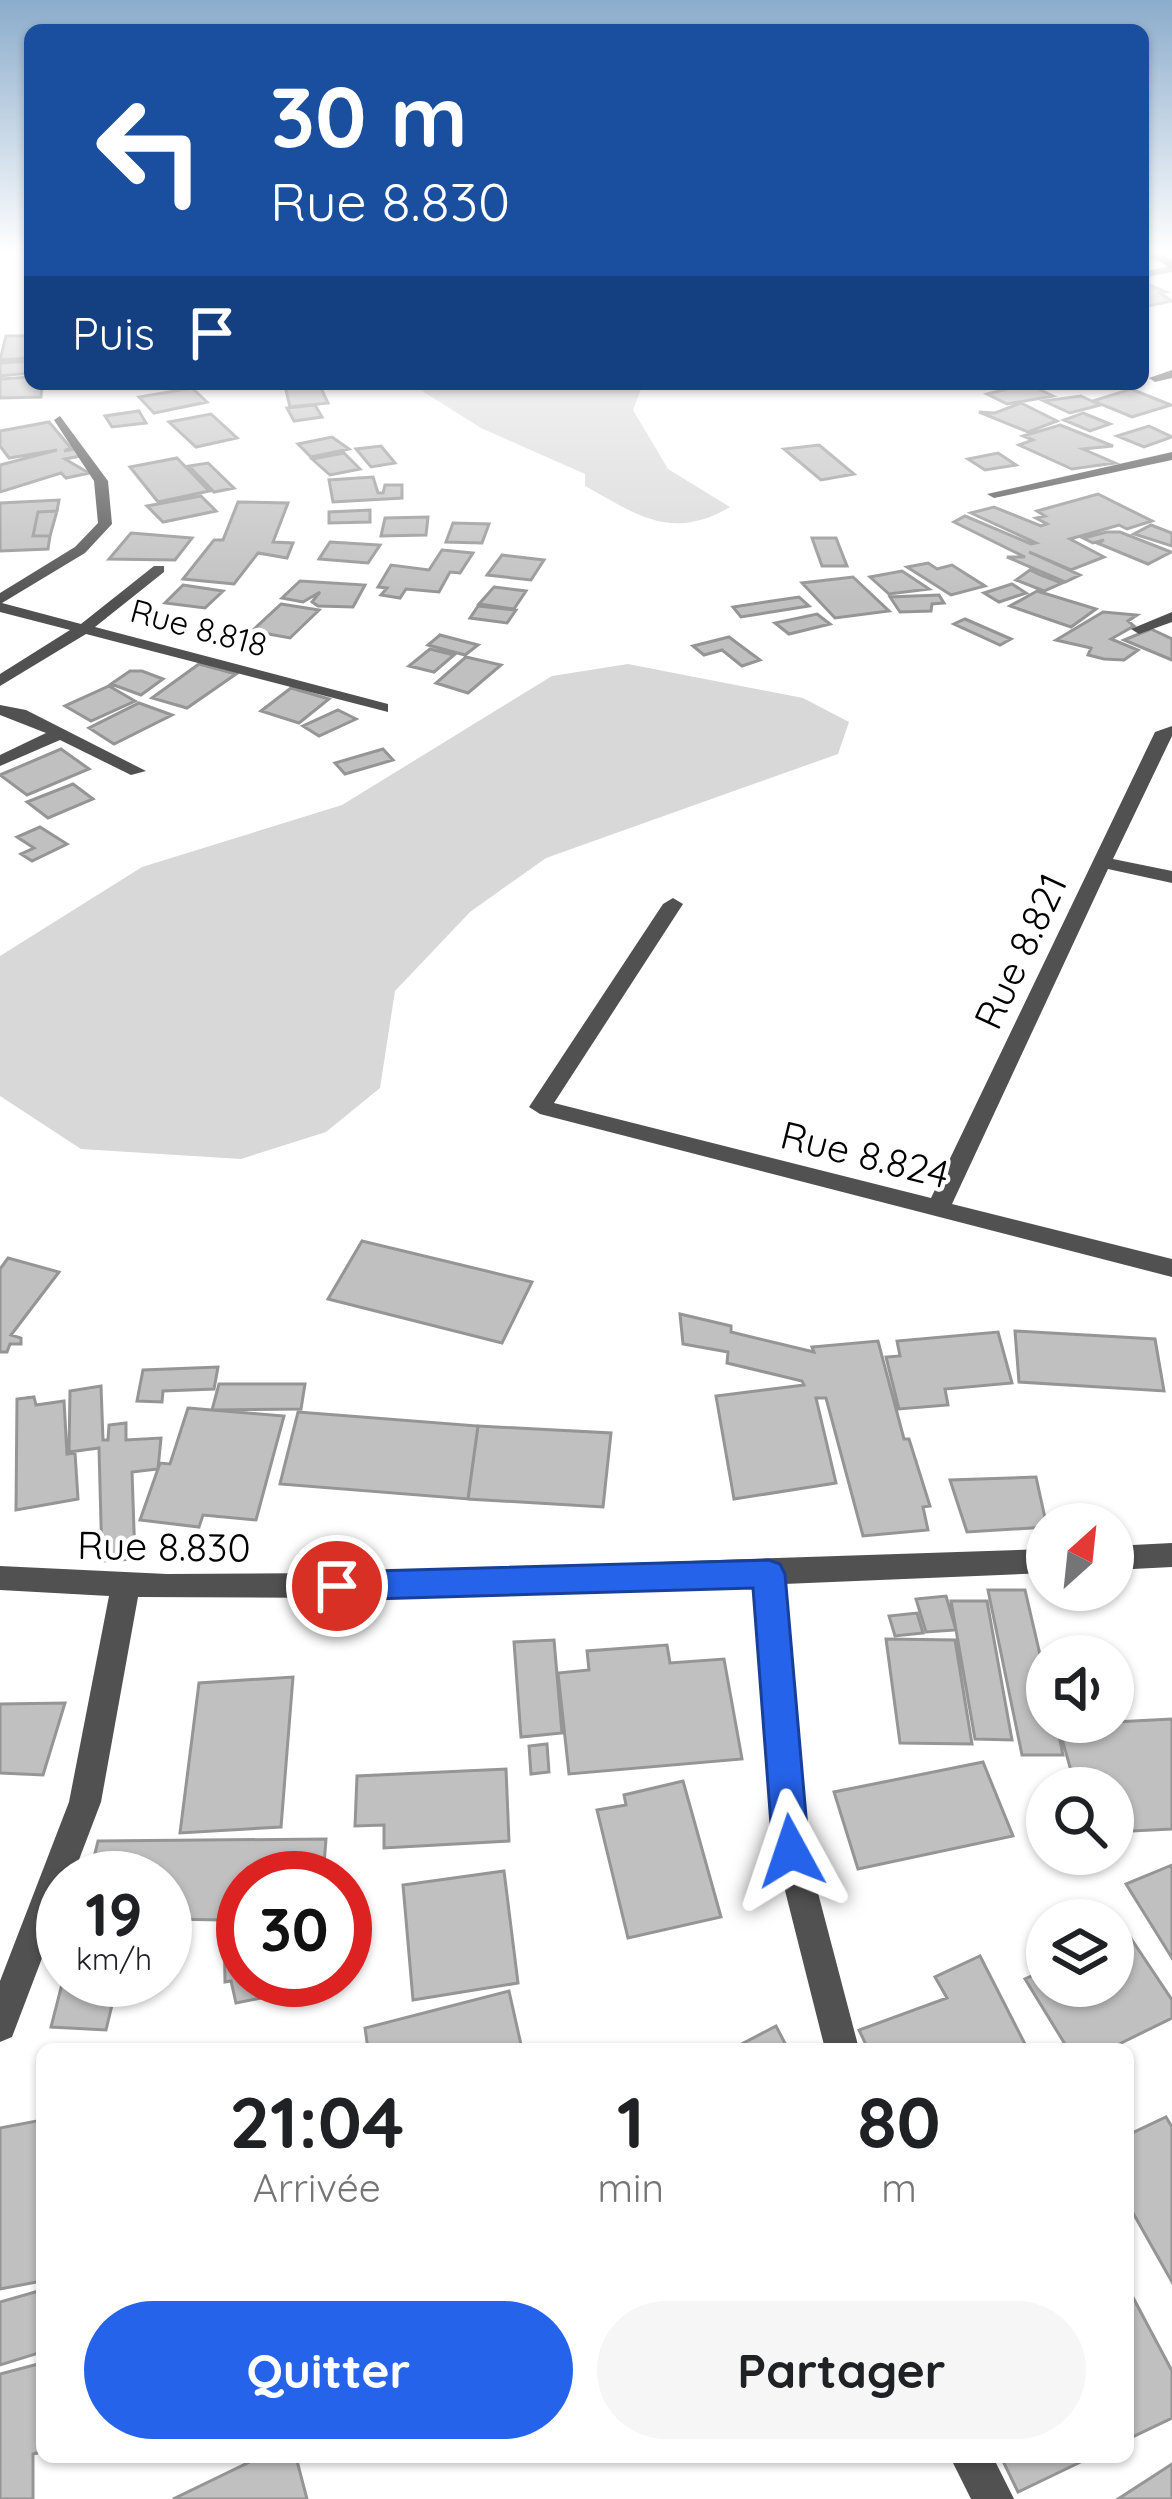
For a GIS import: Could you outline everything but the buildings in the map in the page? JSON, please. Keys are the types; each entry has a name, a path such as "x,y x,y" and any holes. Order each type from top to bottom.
{"street":[{"path":"1155,378 1172,374"},
{"path":"0,603 80,550 105,524 101,481 60,420"},
{"path":"994,494 1172,456"},
{"path":"0,681 85,628 159,568"},
{"name":"Rue 8.818","path":"0,603 382,708"},
{"path":"1139,629 1172,617"},
{"path":"0,710 20,714 137,771"},
{"name":"Rue 8.821","path":"938,1210 1163,732 1172,731"},
{"path":"0,761 57,735"},
{"path":"1102,862 1172,877"},
{"name":"Rue 8.824","path":"674,904 540,1107 1172,1268"},
{"path":"1134,1557 1172,1555"},
{"name":"Rue 8.830","path":"0,1578 125,1588 769,1574 1026,1562"},
{"path":"769,1574 791,1851 840,2043"},
{"path":"0,2025 86,1802 125,1588"},
{"path":"973,2463 994,2499"}],"shaded area":[{"path":"421,390 641,390 633,410 668,469 730,507 690,522 639,515 585,486 585,474 481,428"},
{"path":"628,664 803,698 849,722 838,754 546,858 470,912 395,991 380,1088 326,1132 241,1159 81,1149 0,1096 0,956 142,867 342,805 552,676"}],"route":[{"path":"337,1586 769,1574 791,1851"}]}
